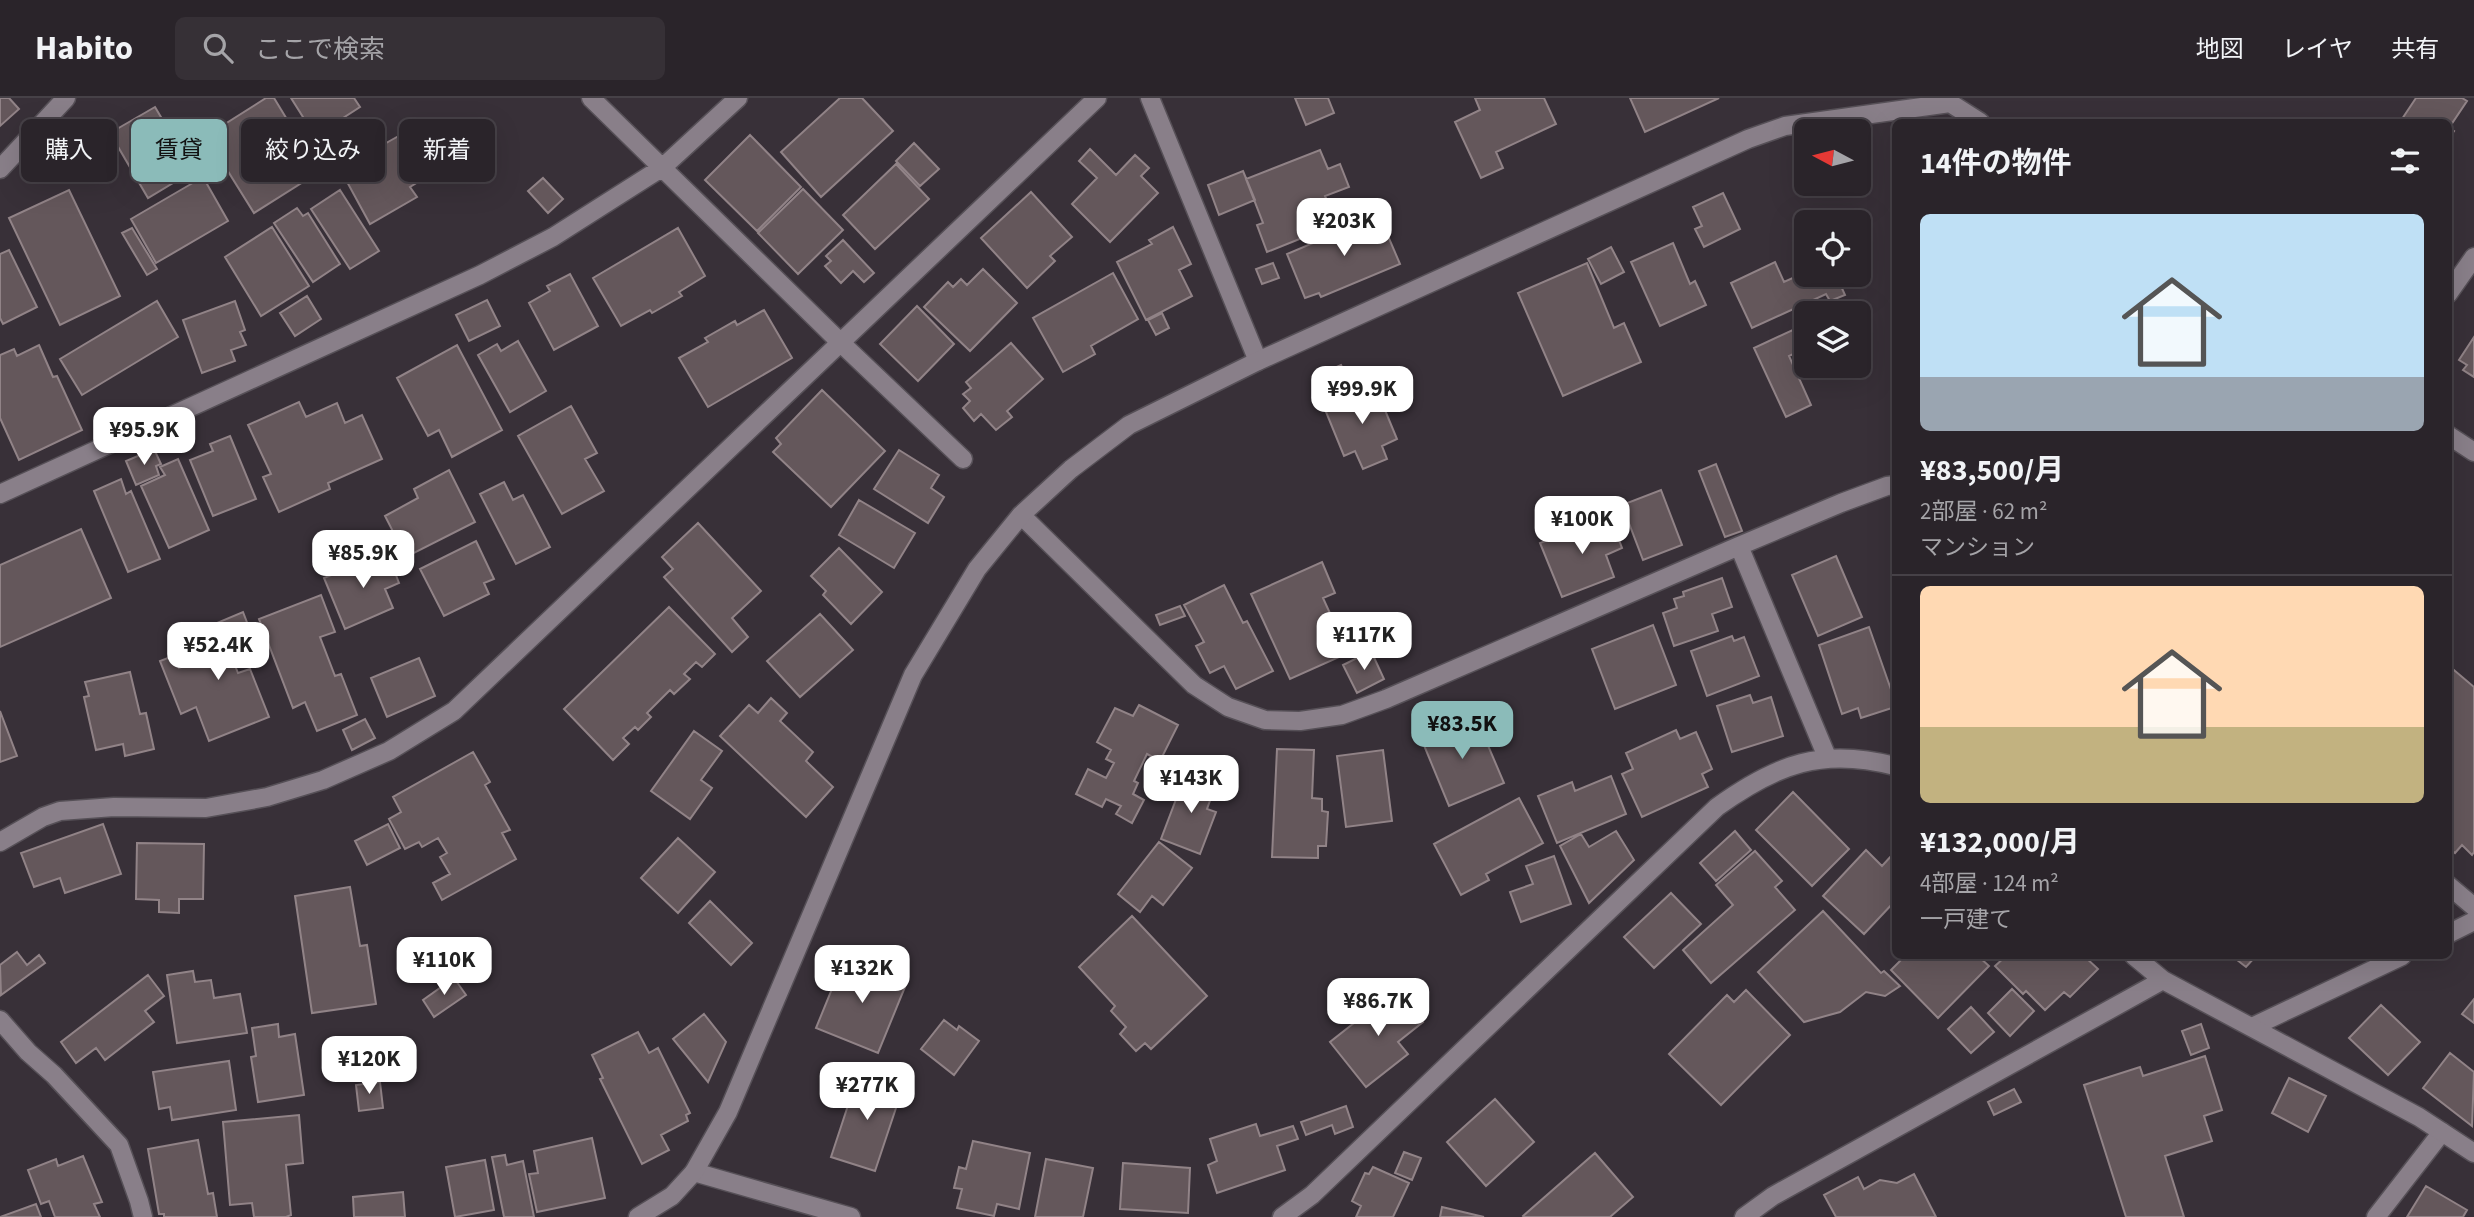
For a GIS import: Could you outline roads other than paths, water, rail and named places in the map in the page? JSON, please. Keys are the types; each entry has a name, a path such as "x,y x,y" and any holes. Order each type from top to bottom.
{"street":[{"path":"0,169 66,98"},
{"path":"591,98 963,459"},
{"path":"0,494 480,275 553,237 663,167 738,98"},
{"path":"0,842 43,817 60,811 114,807 206,808 267,797 323,780 389,751 454,710 1097,98"},
{"path":"1150,98 1258,361"},
{"path":"638,1217 672,1196 694,1172 728,1112 913,676 977,569 1021,515 1071,469 1129,425 1258,361 1748,139 1797,124 1946,101 1975,119"},
{"path":"2452,288 2474,257"},
{"path":"2452,438 2474,452"},
{"path":"1021,515 1194,685 1228,707 1247,715 1265,720 1300,721 1342,715 1386,699 1739,546 1841,503 1892,485"},
{"path":"1739,546 1827,757"},
{"path":"1282,1217 1312,1195 1717,807 1747,785 1773,773 1827,757 1867,759 1892,765"},
{"path":"2452,888 2474,907"},
{"path":"2452,932 2474,921"},
{"path":"2138,959 2163,980 2419,1117 2474,1153"},
{"path":"2252,1027 2396,959"},
{"path":"1744,1217 1773,1196 2163,980"},
{"path":"0,1020 119,1145 143,1217"},
{"path":"2376,1217 2442,1132"},
{"path":"694,1172 851,1217"}]}
